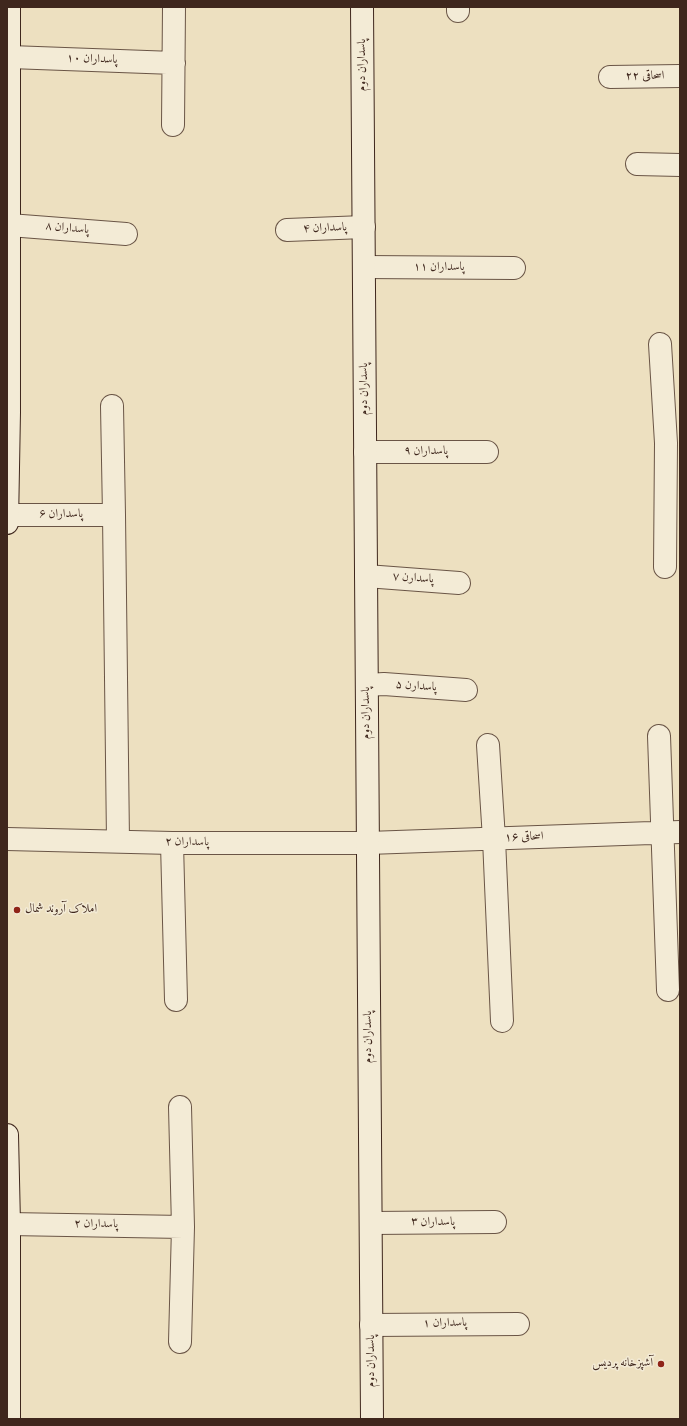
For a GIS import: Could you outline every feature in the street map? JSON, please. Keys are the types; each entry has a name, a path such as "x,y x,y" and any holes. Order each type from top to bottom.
{"street":[{"path":"7,523 10,7"},
{"path":"173,124 174,7"},
{"name":"پاسداران دوم","path":"362,7 372,1419"},
{"name":"پاسداران ۱۰","path":"10,57 174,63"},
{"name":"اسحاقی ۲۲","path":"610,78 680,76"},
{"path":"637,164 680,165"},
{"name":"پاسداران ۸","path":"9,225 126,234"},
{"name":"پاسداران ۴","path":"287,230 364,227"},
{"name":"پاسداران ۱۱","path":"364,267 514,268"},
{"path":"660,344 673,443 664,567"},
{"path":"112,406 118,841"},
{"name":"پاسداران ۹","path":"365,452 486,452"},
{"name":"پاسداران ۶","path":"7,515 114,515"},
{"name":"پاسدارن ۷","path":"366,576 459,583"},
{"name":"پاسدارن ۵","path":"367,685 384,684 466,690"},
{"path":"659,736 672,832 668,990"},
{"path":"488,745 494,839 502,1021"},
{"name":"اسحاقی ۱۶","path":"368,844 672,832"},
{"name":"پاسداران ۲","path":"7,839 172,843 368,844"},
{"path":"172,843 176,1000"},
{"path":"180,1107 183,1226 180,1342"},
{"path":"7,1134 9,1224 9,1419"},
{"name":"پاسداران ۳","path":"371,1223 495,1222"},
{"name":"پاسداران ۲","path":"9,1224 183,1226"},
{"name":"پاسداران ۱","path":"372,1325 518,1324"}],"place":[{"name":"املاک آروند شمال","path":"17,910"},
{"name":"آشپزخانه پردیس","path":"661,1364"}]}
